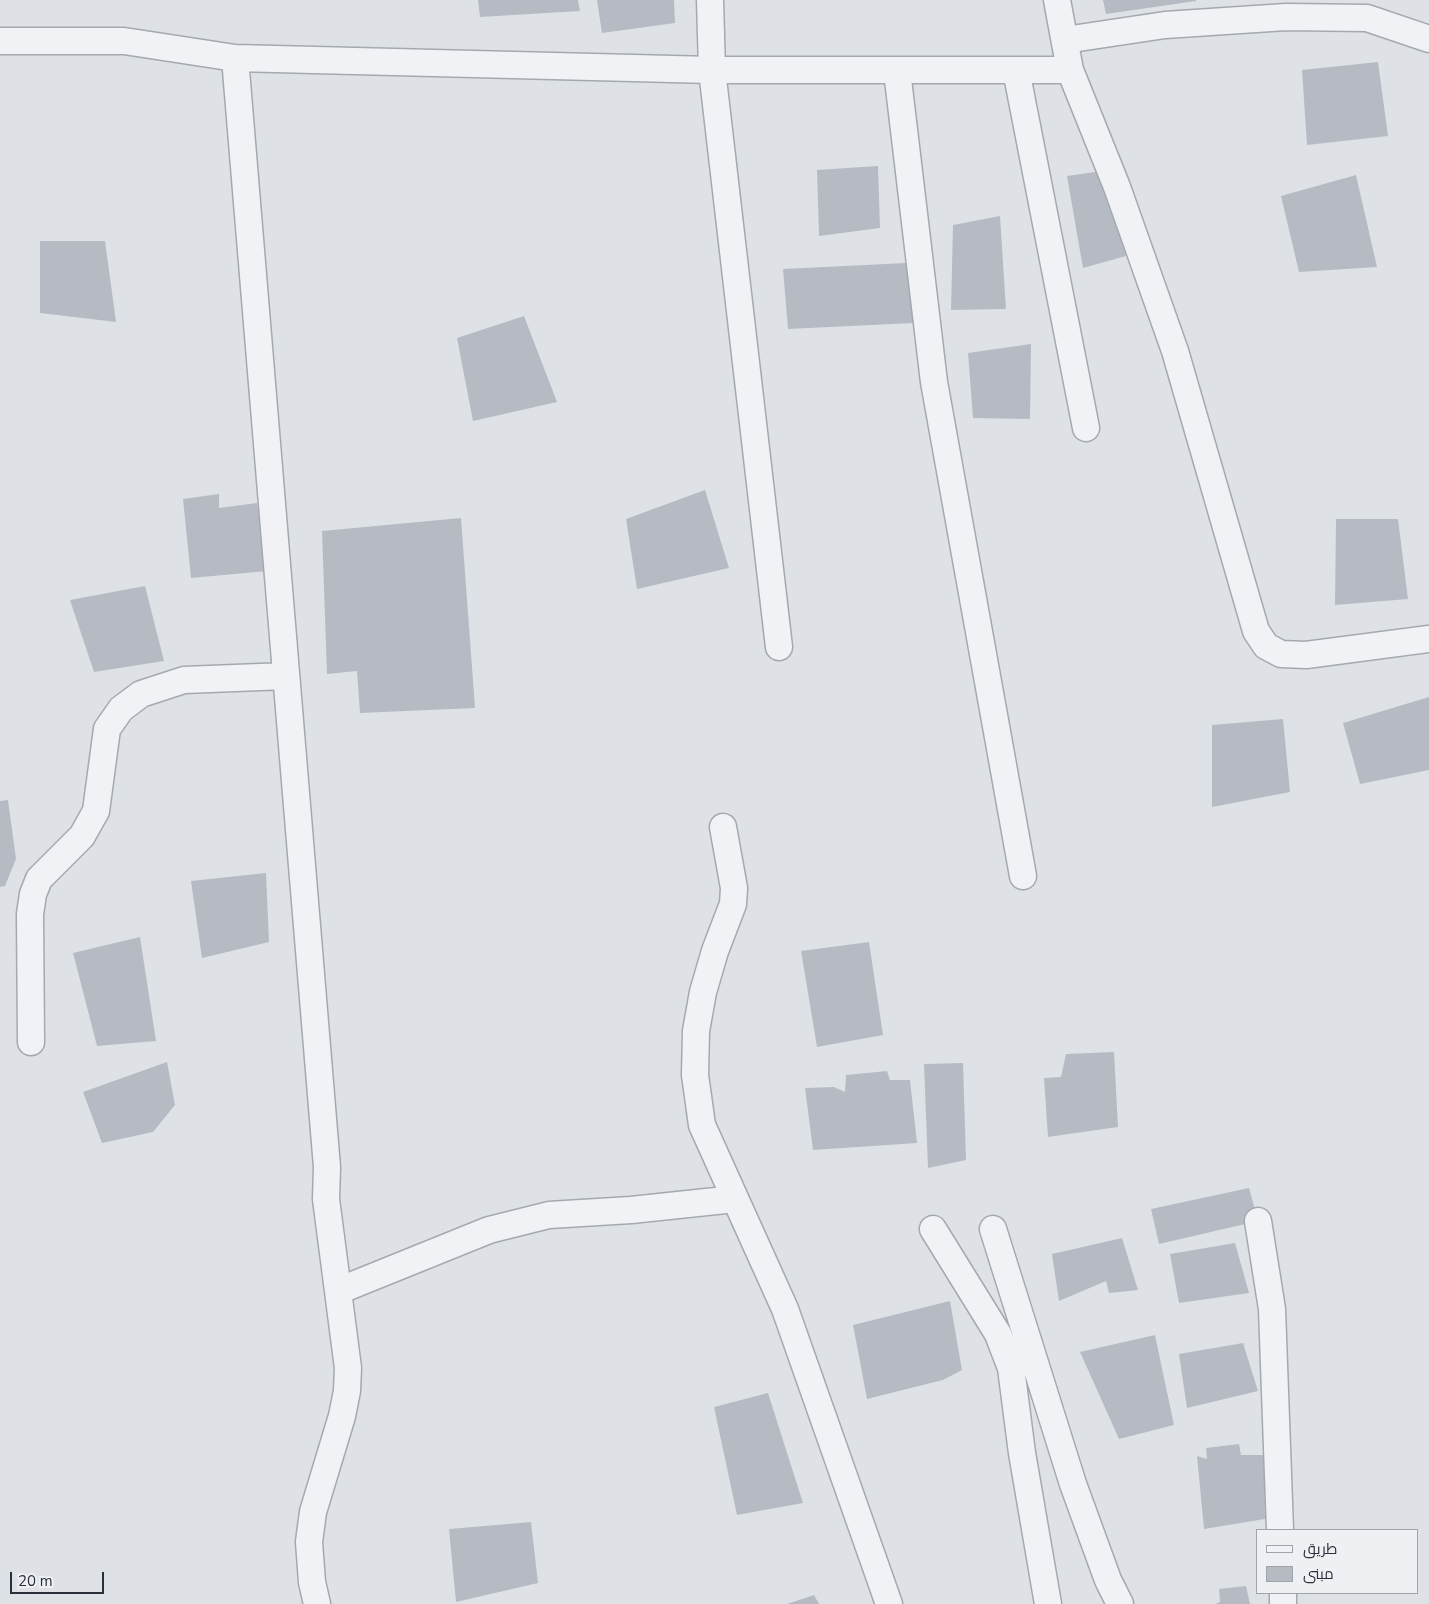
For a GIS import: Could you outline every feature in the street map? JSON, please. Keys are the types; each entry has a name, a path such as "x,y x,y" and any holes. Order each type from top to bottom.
{"street":[{"path":"710,0 712,70 779,647"},
{"path":"1057,0 1070,70 1117,187 1175,351 1256,631 1266,646 1281,654 1306,655 1429,639"},
{"path":"1065,40 1165,25 1286,17 1366,18 1429,39"},
{"path":"0,41 124,41 235,58 712,70 1070,70"},
{"path":"235,58 327,1167 326,1199 348,1368 347,1391 342,1416 312,1512 309,1542 312,1582 317,1604"},
{"path":"1016,70 1086,428"},
{"path":"897,71 934,382 1023,876"},
{"path":"31,1042 30,914 32,894 39,879 82,836 96,811 107,729 121,709 142,694 184,680 286,676"},
{"path":"723,827 734,888 733,904 703,992 696,1031 695,1075 702,1126 785,1309 889,1604"},
{"path":"338,1291 489,1230 549,1215 632,1210 735,1199"},
{"path":"1258,1221 1272,1309 1280,1529"},
{"path":"993,1228 1073,1484 1108,1580 1120,1604"},
{"path":"932,1229 998,1334 1011,1368 1022,1453 1048,1604"}],"building":[{"path":"478,0 578,0 580,11 480,17"},
{"path":"597,0 674,0 675,23 602,33"},
{"path":"1103,0 1196,0 1196,1 1106,14"},
{"path":"1378,62 1388,136 1307,145 1302,70"},
{"path":"878,166 880,228 819,236 817,170"},
{"path":"1102,171 1126,256 1083,268 1067,176"},
{"path":"1356,175 1377,267 1299,272 1281,196"},
{"path":"1000,216 1006,309 951,310 953,225"},
{"path":"40,241 105,241 116,322 40,313"},
{"path":"906,263 914,323 788,329 783,269"},
{"path":"524,316 557,402 473,421 457,338"},
{"path":"1031,344 1030,419 973,418 968,353"},
{"path":"705,490 729,568 637,589 626,519"},
{"path":"219,494 219,508 257,503 267,571 191,578 183,499"},
{"path":"461,518 475,708 360,713 357,671 327,674 322,531"},
{"path":"1336,519 1398,519 1408,599 1335,605"},
{"path":"145,586 164,661 94,672 70,600"},
{"path":"1429,697 1429,770 1360,784 1343,723"},
{"path":"1283,719 1290,792 1212,807 1212,725"},
{"path":"8,800 16,859 5,886 0,887 0,801"},
{"path":"266,873 269,942 202,958 191,881"},
{"path":"140,937 156,1041 97,1046 73,953"},
{"path":"869,942 883,1035 817,1047 801,951"},
{"path":"1114,1052 1118,1127 1048,1137 1044,1078 1061,1077 1066,1054"},
{"path":"167,1062 175,1105 153,1132 102,1143 83,1092"},
{"path":"963,1063 966,1160 928,1168 924,1064"},
{"path":"887,1071 890,1080 910,1080 917,1143 813,1150 805,1088 834,1087 845,1092 846,1075"},
{"path":"1249,1188 1258,1221 1159,1244 1151,1209"},
{"path":"1122,1238 1138,1290 1109,1293 1106,1281 1059,1301 1052,1254"},
{"path":"1235,1243 1249,1293 1179,1303 1170,1254"},
{"path":"950,1301 962,1370 943,1380 867,1399 853,1325"},
{"path":"1155,1335 1174,1425 1119,1439 1080,1352"},
{"path":"1243,1343 1258,1391 1187,1408 1179,1354"},
{"path":"768,1393 803,1503 737,1515 714,1407"},
{"path":"1239,1444 1241,1455 1264,1455 1265,1519 1204,1529 1197,1456 1207,1459 1206,1448"},
{"path":"531,1522 538,1583 456,1602 449,1529"},
{"path":"1246,1586 1250,1604 1215,1604 1220,1602 1219,1589"},
{"path":"814,1595 819,1604 787,1604"}]}
